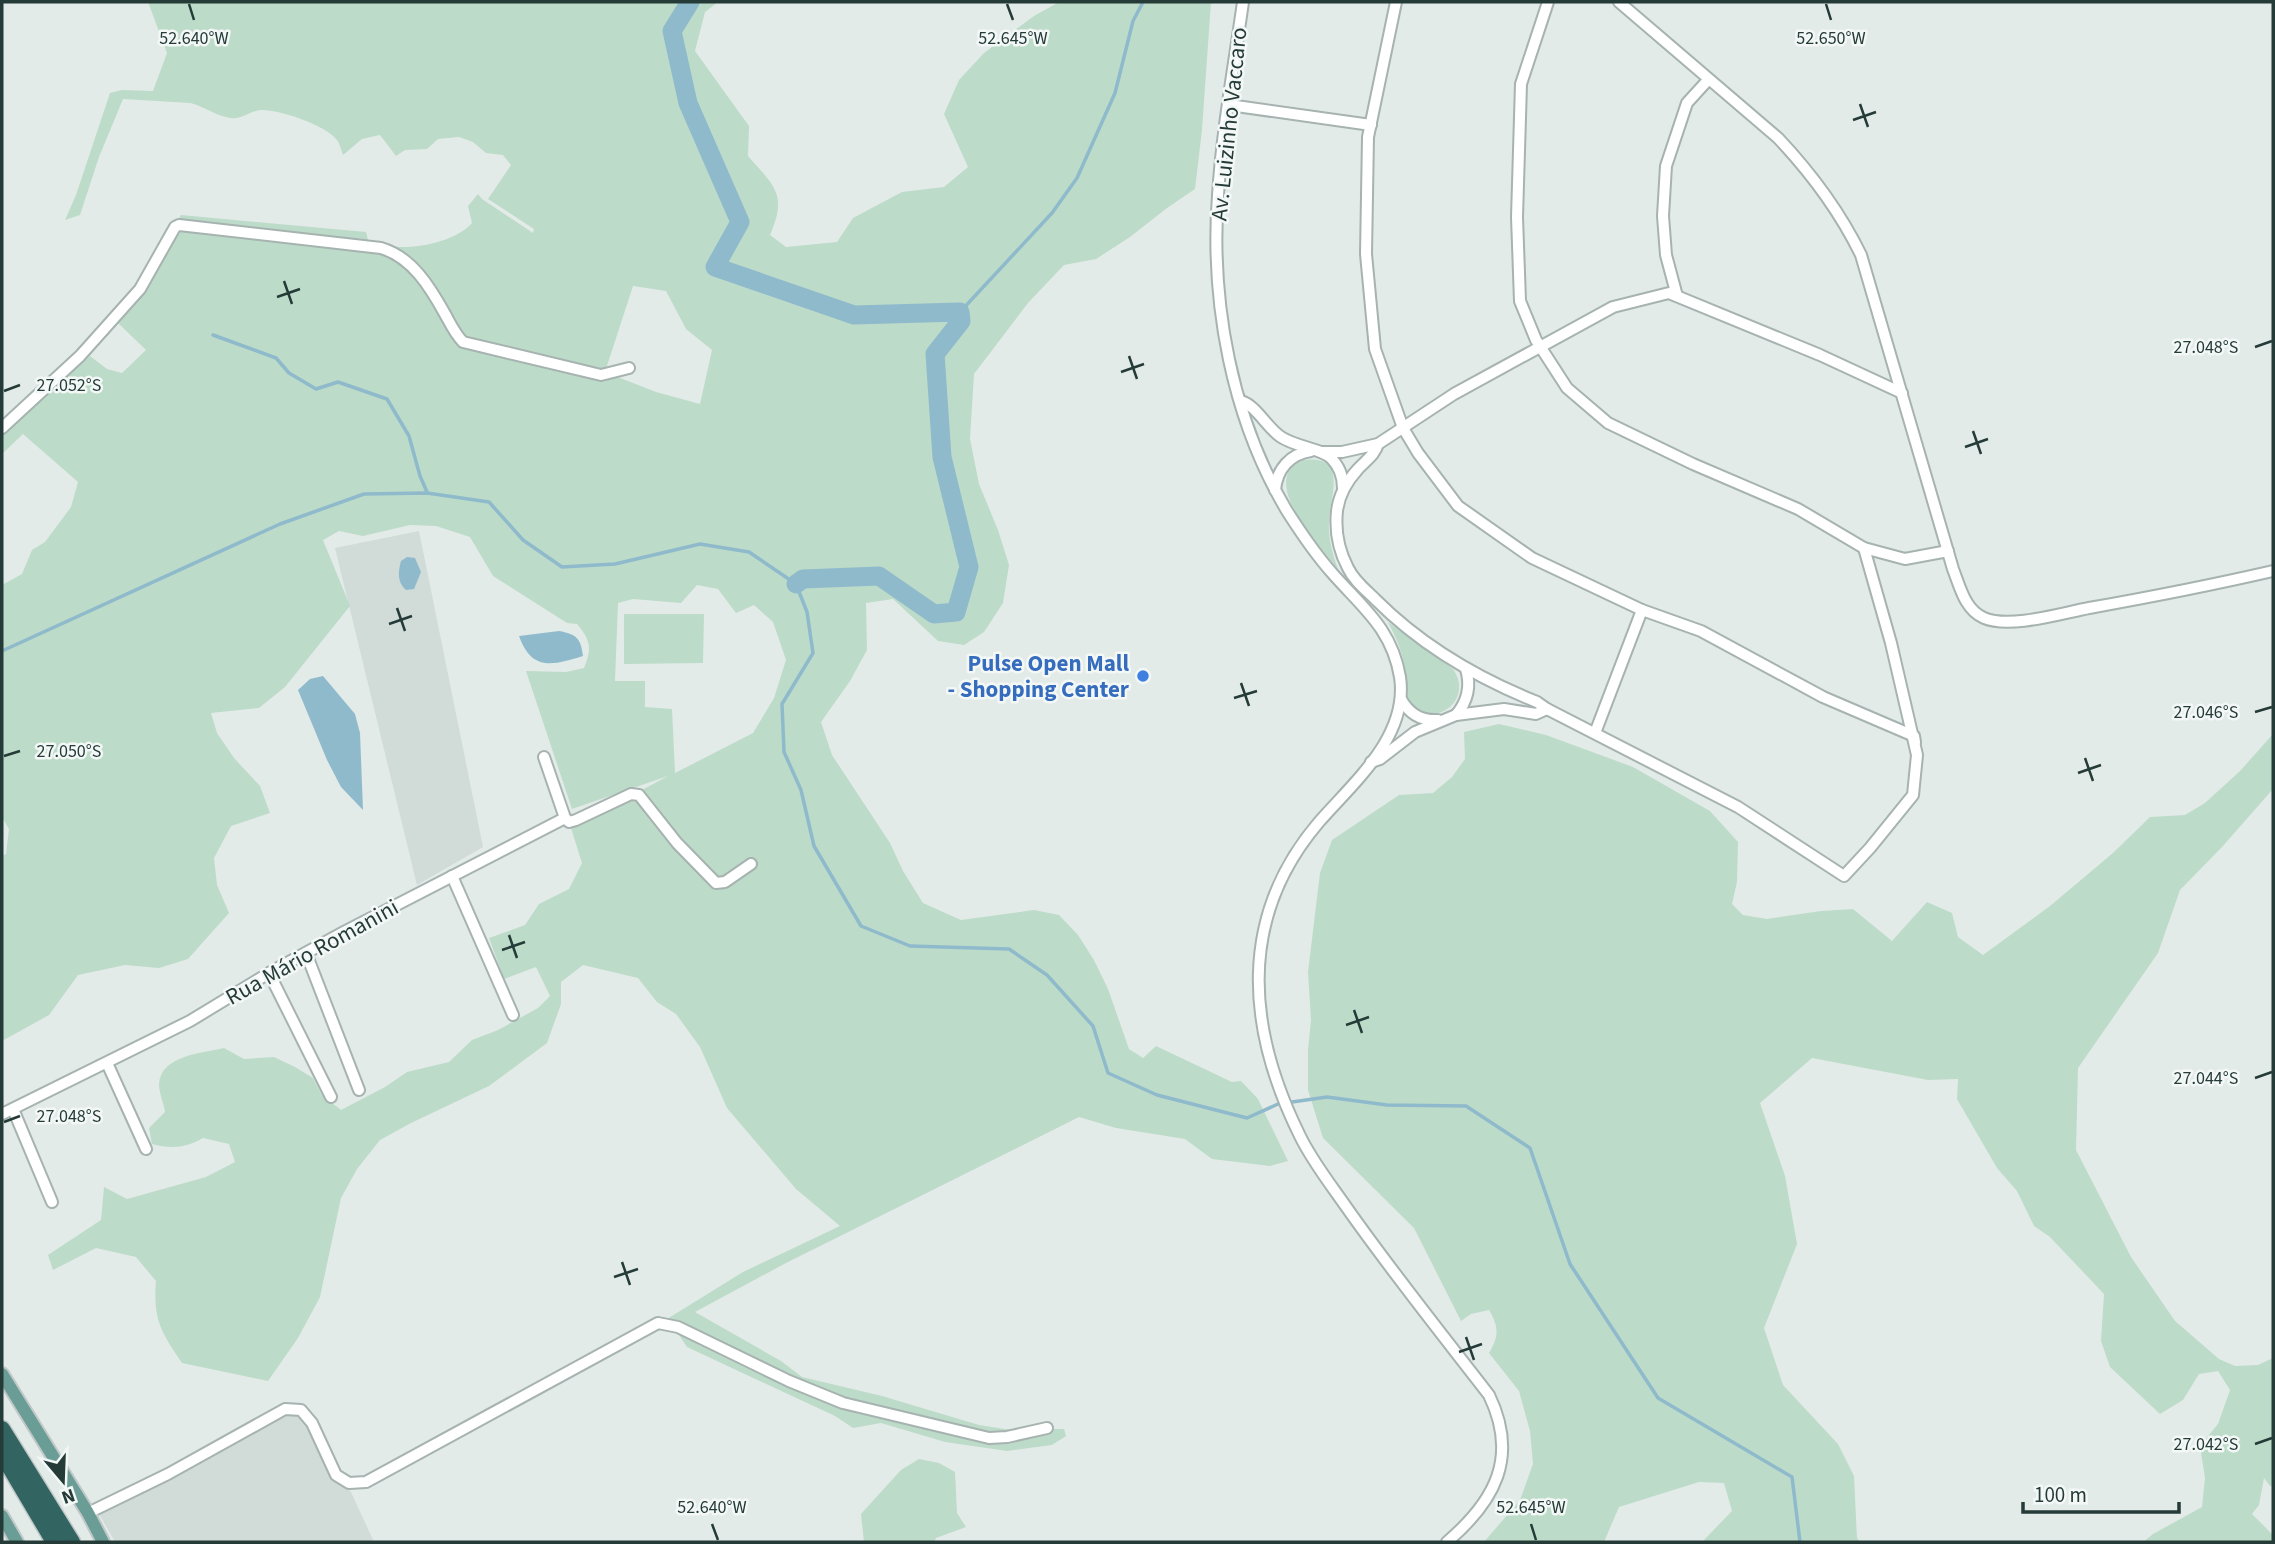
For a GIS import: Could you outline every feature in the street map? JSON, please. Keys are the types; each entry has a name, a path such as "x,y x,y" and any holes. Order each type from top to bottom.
{"highway":[{"path":"2,1429 72,1542"},
{"path":"2,1454 54,1542"}],"main road":[{"path":"2,1374 103,1542"},
{"path":"2,1519 17,1542"}],"street":[{"name":"Av. Luizinho Vaccaro","path":"1242,2 1217,199 1217,253 1225,331 1242,414 1275,490 1317,554 1378,621 1397,666 1401,699"},
{"path":"1396,2 1368,137 1366,254 1376,349 1403,428 1458,506 1532,558 1642,610 1701,631 1823,697 1914,736"},
{"path":"1548,2 1521,83 1517,217 1520,301 1541,347 1567,388 1608,423 1693,464 1798,509 1864,548 1905,559 1948,551"},
{"path":"1619,2 1778,138 1844,221 1861,255 1965,602 1982,618 2004,622 2273,571"},
{"path":"1677,296 1666,255 1663,216 1666,166 1687,103 1707,80"},
{"path":"1228,105 1371,125"},
{"path":"2,428 80,356 140,289 175,227 179,225 381,248 394,252 408,261 438,300 463,342 601,375 629,368"},
{"path":"1275,490 1278,475 1286,463 1297,454 1316,451 1342,452 1378,444 1454,394 1613,307 1669,293 1820,355 1902,393"},
{"path":"1241,401 1250,404 1263,422 1280,437 1331,459 1338,468 1343,488"},
{"path":"1378,444 1376,450 1343,488 1337,511 1337,534 1343,558 1355,580 1411,632 1466,669 1537,702 1738,807 1829,869 1844,876 1913,795 1917,755 1891,643 1864,548"},
{"path":"1595,733 1642,610"},
{"path":"1456,715 1467,696 1469,682 1466,669"},
{"path":"1401,699 1406,708 1415,715 1427,720 1441,720"},
{"path":"1401,699 1393,726 1371,762 1318,824 1297,853 1280,885 1267,919 1259,954 1259,992 1266,1041 1283,1098 1302,1141 1369,1240 1494,1405 1502,1438 1501,1460 1495,1485 1475,1517 1447,1542"},
{"path":"1371,762 1380,760 1415,732 1456,715 1504,709 1536,714 1547,709"},
{"path":"544,757 565,818"},
{"name":"Rua Mário Romanini","path":"7,1112 190,1021 269,973 565,818 569,822 576,820 631,794 639,796 677,843 716,883 725,882 751,864"},
{"path":"452,876 513,1014"},
{"path":"306,953 359,1090"},
{"path":"269,973 331,1097"},
{"path":"107,1062 146,1149"},
{"path":"7,1112 52,1202"},
{"path":"88,1513 168,1474 285,1409 301,1410 312,1423 336,1475 349,1483 366,1482 658,1322 678,1327 789,1381 843,1403 989,1438 1007,1437 1047,1427"}],"shaded area":[{"path":"419,531 483,847 417,885 335,548"},
{"path":"287,1413 299,1414 310,1427 334,1476 351,1492 374,1542 115,1542 99,1514"}],"green space":[{"path":"148,2 718,2 705,12 695,51 749,126 748,156 771,183 778,200 778,210 770,235 786,247 837,242 853,218 902,192 944,187 968,167 944,114 959,80 984,53 1034,16 1059,2 1211,2 1195,189 1096,259 1064,265 1028,303 974,374 970,439 979,484 1009,565 1003,603 984,632 964,645 938,641 893,599 866,603 867,650 850,681 821,722 832,755 890,843 903,871 923,903 961,920 1034,910 1059,915 1078,935 1094,960 1108,989 1129,1049 1143,1058 1156,1046 1232,1082 1241,1081 1258,1099 1288,1161 1270,1166 1212,1159 1185,1139 1116,1128 1079,1117 786,1263 695,1312 781,1361 802,1377 882,1396 979,1425 1005,1429 1064,1429 1066,1436 1052,1445 1007,1451 945,1442 881,1423 853,1428 835,1416 687,1347 675,1329 659,1324 743,1272 840,1226 796,1189 727,1108 700,1047 676,1014 657,1002 638,978 583,965 561,982 561,1004 547,1043 489,1086 380,1140 357,1169 341,1198 320,1297 298,1338 268,1381 182,1363 157,1316 156,1281 136,1257 96,1248 53,1270 48,1255 101,1220 104,1187 127,1199 206,1177 235,1162 229,1144 203,1138 178,1147 152,1144 149,1128 165,1112 159,1084 162,1074 175,1061 224,1048 244,1059 274,1057 313,1078 322,1095 341,1110 407,1072 449,1062 472,1040 498,1030 538,1008 550,996 536,967 504,979 489,938 525,925 539,904 569,889 582,863 571,828 668,776 572,809 526,671 566,672 584,668 589,645 577,624 567,623 493,576 470,537 436,526 410,525 363,536 339,531 323,540 350,606 285,687 259,708 211,713 217,733 234,758 260,786 270,813 231,826 214,858 217,885 229,913 188,959 159,968 125,965 78,975 49,1015 2,1041 2,856 6,854 9,829 2,817 2,585 22,574 32,550 45,542 71,507 78,482 23,434 2,454 2,433 90,356 107,369 122,373 146,350 117,322 181,215 366,232 366,242 408,247 439,242 466,229 472,223 468,206 478,194 533,233 534,229 488,199 511,165 503,155 486,153 473,142 459,137 438,139 427,149 405,150 396,156 380,135 362,139 343,155 338,142 331,134 302,119 280,113 262,110 232,118 190,103 123,99 99,157 80,215 65,220 110,93 122,90 153,91 167,53","holes":["633,286 666,291 686,329 712,350 700,404 656,392 605,372","697,585 718,589 736,613 754,605 773,622 786,660 774,698 753,733 675,773 672,709 645,707 645,681 615,681 618,603 633,599 681,603"]},
{"path":"1303,460 1327,463 1332,470 1334,479 1329,533 1338,569 1307,530 1289,497 1286,482 1290,469"},
{"path":"624,614 704,614 703,663 624,664"},
{"path":"1388,622 1453,669 1459,681 1459,692 1455,702 1447,709 1428,714 1418,710 1410,701 1403,658"},
{"path":"1499,724 1546,735 1633,767 1710,811 1738,842 1737,882 1732,904 1743,915 1767,919 1853,909 1892,941 1927,902 1952,913 1958,937 1983,955 2050,906 2113,853 2150,817 2185,815 2205,803 2240,771 2273,734 2273,789 2180,890 2158,953 2078,1068 2076,1150 2131,1257 2175,1321 2219,1359 2235,1366 2258,1365 2273,1358 2273,1486 2264,1478 2259,1505 2252,1514 2273,1535 2273,1542 2143,1542 2202,1507 2205,1478 2200,1446 2218,1424 2230,1390 2218,1371 2199,1374 2183,1400 2160,1414 2110,1367 2101,1341 2104,1294 2050,1237 2034,1226 2017,1191 1997,1168 1957,1099 1958,1079 1928,1080 1812,1058 1760,1103 1785,1176 1797,1244 1764,1328 1783,1385 1838,1444 1854,1476 1857,1538 1860,1542 1702,1542 1732,1511 1724,1483 1699,1482 1619,1507 1604,1542 1484,1542 1520,1500 1533,1464 1530,1431 1519,1391 1489,1353 1496,1332 1489,1310 1471,1314 1461,1321 1414,1228 1323,1138 1308,1090 1311,1020 1308,972 1320,873 1332,840 1399,795 1433,793 1452,777 1465,759 1464,732"},
{"path":"919,1459 939,1463 955,1472 957,1513 966,1527 936,1538 934,1542 864,1542 861,1514 901,1470"}],"water":[{"path":"407,557 415,558 421,572 414,589 406,590 401,584 399,573 401,561"},
{"path":"559,631 577,638 583,656 553,663 537,661 524,648 519,636"},
{"path":"323,676 355,714 360,733 363,810 341,787 298,690 310,679"}],"waterway":[{"path":"690,2 672,31 688,103 740,222 715,267 854,315 960,312 961,321 935,354 942,457 969,567 956,612 934,614 879,576 803,579 796,584"},
{"path":"960,312 1052,213 1077,178 1115,93 1133,21 1143,2"},
{"path":"213,335 276,358 289,373 316,389 338,382 387,399 409,436 427,492"},
{"path":"2,651 280,524 364,494 427,493 489,502 523,540 562,567 615,564 700,544 749,552 796,584 807,612 813,653 782,704 784,752 801,790 814,846 861,926 910,946 1009,949 1047,975 1093,1026 1108,1073 1157,1095 1247,1118 1278,1104 1327,1097 1387,1105 1466,1106 1530,1148 1570,1264 1658,1398 1792,1477 1800,1542"}],"place":[{"name":"Pulse Open Mall - Shopping Center","path":"1143,676"}]}
